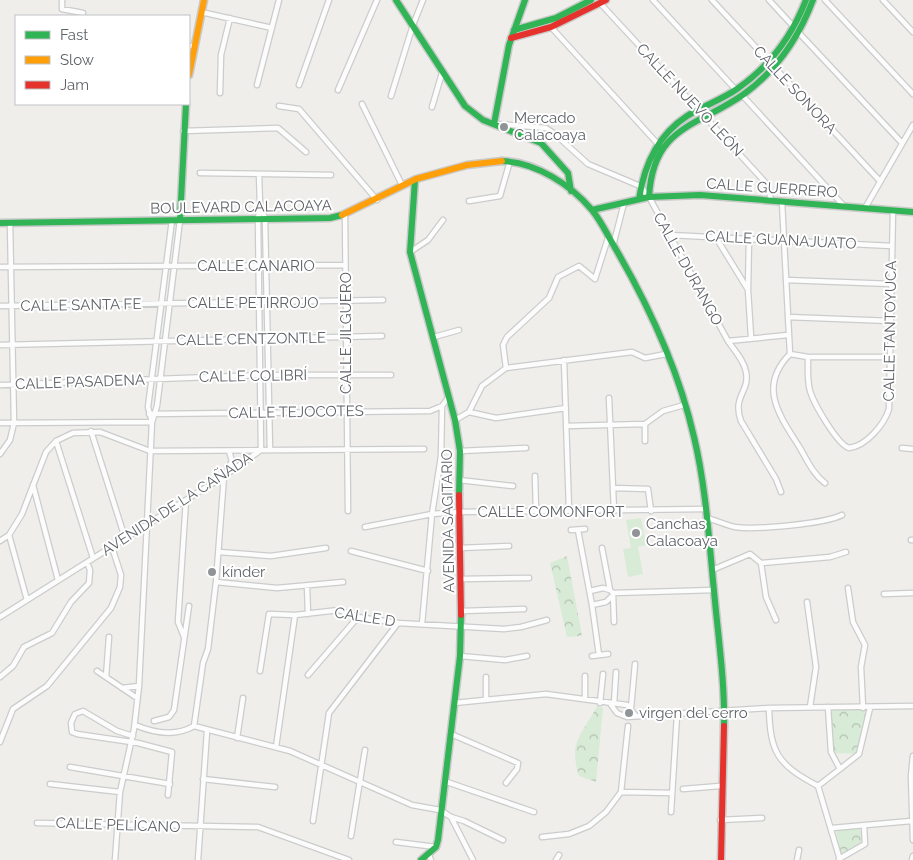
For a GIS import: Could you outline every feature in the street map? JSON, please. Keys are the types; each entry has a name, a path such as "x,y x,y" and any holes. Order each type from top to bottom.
{"street":[{"path":"62,0 62,9 83,13 82,15"},
{"path":"190,58 191,46 204,0"},
{"path":"257,86 279,0"},
{"path":"299,85 329,0"},
{"path":"338,90 377,0"},
{"path":"396,0 442,73 470,112 541,143 568,173 571,191"},
{"path":"391,96 413,25 423,0"},
{"path":"494,124 511,38 518,14 525,0"},
{"path":"514,30 556,18 591,0"},
{"path":"653,0 736,90"},
{"name":"CALLE SONORA","path":"712,0 879,180"},
{"path":"769,0 794,27"},
{"path":"639,199 640,186 657,143 681,119 736,90 769,62 794,27 806,0"},
{"path":"649,197 651,173 663,148 686,125 742,95 774,67 800,34 814,0"},
{"path":"824,0 913,94"},
{"path":"883,0 913,32"},
{"path":"511,38 551,26 603,2"},
{"name":"CALLE NUEVO LEÓN","path":"603,2 765,182 770,194 770,201"},
{"path":"201,12 272,28"},
{"path":"220,93 221,55 230,18"},
{"path":"551,26 657,143"},
{"path":"800,34 902,143"},
{"path":"432,107 442,73"},
{"path":"742,95 844,206"},
{"path":"362,104 402,185"},
{"path":"115,860 120,792 135,725 139,686 152,422 155,414 160,378 180,220 183,131 186,105"},
{"path":"280,106 299,109 377,200"},
{"path":"494,124 546,128 588,164 640,186"},
{"path":"865,208 879,180 913,125"},
{"path":"183,131 278,128 306,152"},
{"path":"470,201 500,196 510,161"},
{"name":"BOULEVARD CALACOAYA","path":"0,223 262,220 345,216 402,185 416,180 468,165 510,161 539,171 571,191 592,210 634,282 666,354 696,444 712,570 725,710 720,786 721,860"},
{"path":"200,173 331,175"},
{"path":"259,174 262,220"},
{"name":"AVENIDA SAGITARIO","path":"416,180 410,252 455,420 460,451 458,512 462,626 460,656 436,847"},
{"name":"CALLE DURANGO","path":"640,186 649,197 746,371 745,387 737,403 738,412 741,421 776,479 780,492"},
{"name":"CALLE GUERRERO","path":"592,210 649,197 700,195 913,212"},
{"path":"782,202 790,354"},
{"path":"613,246 624,203"},
{"path":"152,422 149,414 151,380 172,220 179,210"},
{"name":"CALLE TANTOYUCA","path":"808,356 809,383 812,396 839,442 849,448 863,444 886,418 889,409 893,210"},
{"name":"CALLE JILGUERO","path":"345,216 348,511"},
{"name":"AVENIDA DE LA CAÑADA","path":"262,220 266,266 270,450"},
{"name":"AVENIDA DE LA CAÑADA","path":"0,617 224,476 261,450 258,266 262,220"},
{"path":"410,252 428,240 443,220"},
{"path":"0,454 10,440 14,423 10,223"},
{"name":"CALLE GUANAJUATO","path":"670,235 892,246"},
{"path":"715,236 748,290"},
{"path":"506,368 503,345 507,337 550,298 558,278 579,266 595,280 608,238"},
{"path":"749,238 748,290 751,337"},
{"name":"CALLE CANARIO","path":"0,267 345,265"},
{"path":"786,280 892,284"},
{"name":"CALLE PETIRROJO","path":"161,303 383,300"},
{"name":"CALLE SANTA FE","path":"0,306 161,303"},
{"path":"788,317 891,321"},
{"path":"434,337 460,330"},
{"path":"728,341 751,337 788,335"},
{"name":"CALLE CENTZONTLE","path":"0,345 382,336"},
{"path":"455,420 468,412 482,386 506,368 632,352 645,358 666,354"},
{"path":"825,483 815,473 774,403 774,376 778,365 790,354 891,357"},
{"path":"564,360 569,510"},
{"name":"CALLE COLIBRÍ","path":"160,378 391,375"},
{"name":"CALLE PASADENA","path":"0,385 151,380 160,378"},
{"path":"422,624 432,514 441,456 442,406 448,398"},
{"path":"609,398 614,511"},
{"path":"566,426 645,424 664,411 684,405"},
{"name":"CALLE TEJOCOTES","path":"149,414 430,411 442,406"},
{"path":"468,412 496,418 566,408"},
{"path":"0,423 152,422"},
{"path":"645,424 645,441"},
{"path":"0,541 9,535 22,514 41,460 56,440 73,433 91,431 111,435 150,451 424,449"},
{"path":"91,431 125,538"},
{"path":"56,440 93,558"},
{"path":"460,451 526,448"},
{"path":"902,448 913,449"},
{"path":"196,727 203,663 207,653 216,582 224,476 232,461 228,451"},
{"path":"534,476 536,510"},
{"path":"459,480 513,486"},
{"path":"33,485 58,580"},
{"path":"613,488 648,489 651,512"},
{"path":"184,637 178,622 186,500"},
{"name":"CALLE COMONFORT","path":"365,527 432,514 458,512 569,510 651,512 704,509"},
{"path":"706,518 746,528 829,521 842,516"},
{"path":"571,530 585,529"},
{"path":"578,530 590,591 599,655"},
{"path":"9,535 27,600"},
{"path":"460,548 509,546"},
{"path":"0,742 13,709 47,686 111,608 120,587 122,575 112,547"},
{"path":"219,552 280,556 326,548"},
{"path":"602,548 611,593 614,622"},
{"path":"351,551 428,571"},
{"path":"761,563 830,557 846,552"},
{"path":"712,570 750,554 758,559 761,563 766,598 776,620"},
{"path":"0,677 13,666 24,647 52,633 71,602 89,583 90,570 87,562"},
{"path":"461,579 529,578"},
{"path":"216,582 269,588 343,582"},
{"path":"307,586 308,614"},
{"path":"590,591 603,588 611,593 714,590"},
{"path":"848,588 853,622 865,645 861,667 863,708"},
{"path":"884,594 913,592"},
{"path":"592,605 606,602 611,593"},
{"path":"807,602 816,667 810,707"},
{"path":"154,721 172,714 189,606"},
{"name":"CALLE D","path":"260,671 266,616 269,614 296,615 339,610 358,617 398,624 512,629 547,620"},
{"path":"462,611 524,610"},
{"path":"276,747 296,615"},
{"path":"308,675 358,617"},
{"path":"313,821 329,713 398,624"},
{"path":"106,677 109,637"},
{"path":"592,656 608,654"},
{"path":"460,656 505,660 527,656"},
{"path":"631,708 634,664"},
{"path":"97,671 137,698"},
{"path":"616,672 612,704 622,716 678,715 769,708 913,706"},
{"path":"600,703 603,674"},
{"path":"585,676 585,699"},
{"path":"486,677 486,700"},
{"path":"122,688 139,686"},
{"path":"454,703 546,694 600,703 627,705 635,715"},
{"path":"237,738 243,698"},
{"path":"828,707 832,752 840,769"},
{"path":"769,708 772,744 778,757 789,770 818,786 824,810 832,828 839,860 865,844 864,826"},
{"path":"818,786 859,754 870,708"},
{"path":"132,739 77,734 71,728 73,717 78,711 83,711 132,739 172,752 168,795"},
{"path":"671,812 678,715"},
{"path":"135,725 162,733 196,727 276,747 321,764 412,805 440,810 451,817 464,821 503,840"},
{"path":"542,837 569,834 589,826 606,812 621,792 628,726"},
{"path":"198,860 207,731"},
{"path":"450,734 518,763 517,769 506,783"},
{"path":"351,836 365,750"},
{"path":"913,756 911,821 913,840"},
{"path":"70,767 124,774 170,784"},
{"path":"203,779 275,787"},
{"path":"444,780 534,812"},
{"path":"50,784 120,792"},
{"path":"684,789 720,786"},
{"path":"621,792 672,793"},
{"path":"451,817 473,860"},
{"path":"720,820 762,818"},
{"path":"832,828 911,821"},
{"name":"CALLE PELÍCANO","path":"38,823 265,828 349,860"},
{"path":"396,842 436,847 430,858 421,860"},
{"path":"797,860 799,850"},
{"path":"912,860 913,856"}],"green space":[{"path":"641,518 646,545 638,547 643,574 628,577 623,549 631,548 626,520"},
{"path":"567,556 582,636 567,637 550,563"},
{"path":"597,706 603,708 596,782 579,776 575,754 578,739"},
{"path":"831,708 867,708 858,754 834,753"},
{"path":"860,828 862,845 841,857 836,830"}],"traffic: fast":[{"path":"396,0 465,106 483,120 541,143 568,173 571,191"},
{"path":"494,124 509,45 525,0"},
{"path":"514,30 556,18 591,0"},
{"path":"639,199 641,186 649,163 660,142 668,132 687,116 731,93 759,71 778,50 794,26 806,0"},
{"path":"649,197 652,173 659,155 669,141 681,131 727,105 756,85 786,52 801,27 813,0"},
{"path":"180,220 186,105"},
{"path":"502,161 515,162 552,176 574,192 592,210 639,291 671,363 688,412 694,437 707,514 721,658 724,726"},
{"path":"415,180 410,252 455,420 460,451 459,495"},
{"path":"592,210 649,197 700,195 913,212"},
{"path":"0,223 330,218 342,215"},
{"path":"421,860 436,847 438,840 460,656 461,615"}],"traffic: slow":[{"path":"190,70 204,0"},
{"path":"342,215 416,179 467,165 502,161"}],"traffic: jam":[{"path":"511,38 551,27 606,0"},
{"path":"459,495 461,615"},
{"path":"721,860 724,726"}],"place":[{"name":"Mercado Calacoaya","path":"504,127"},
{"name":"Canchas Calacoaya","path":"636,533"},
{"name":"kínder","path":"212,572"},
{"name":"virgen del cerro","path":"629,713"}]}
